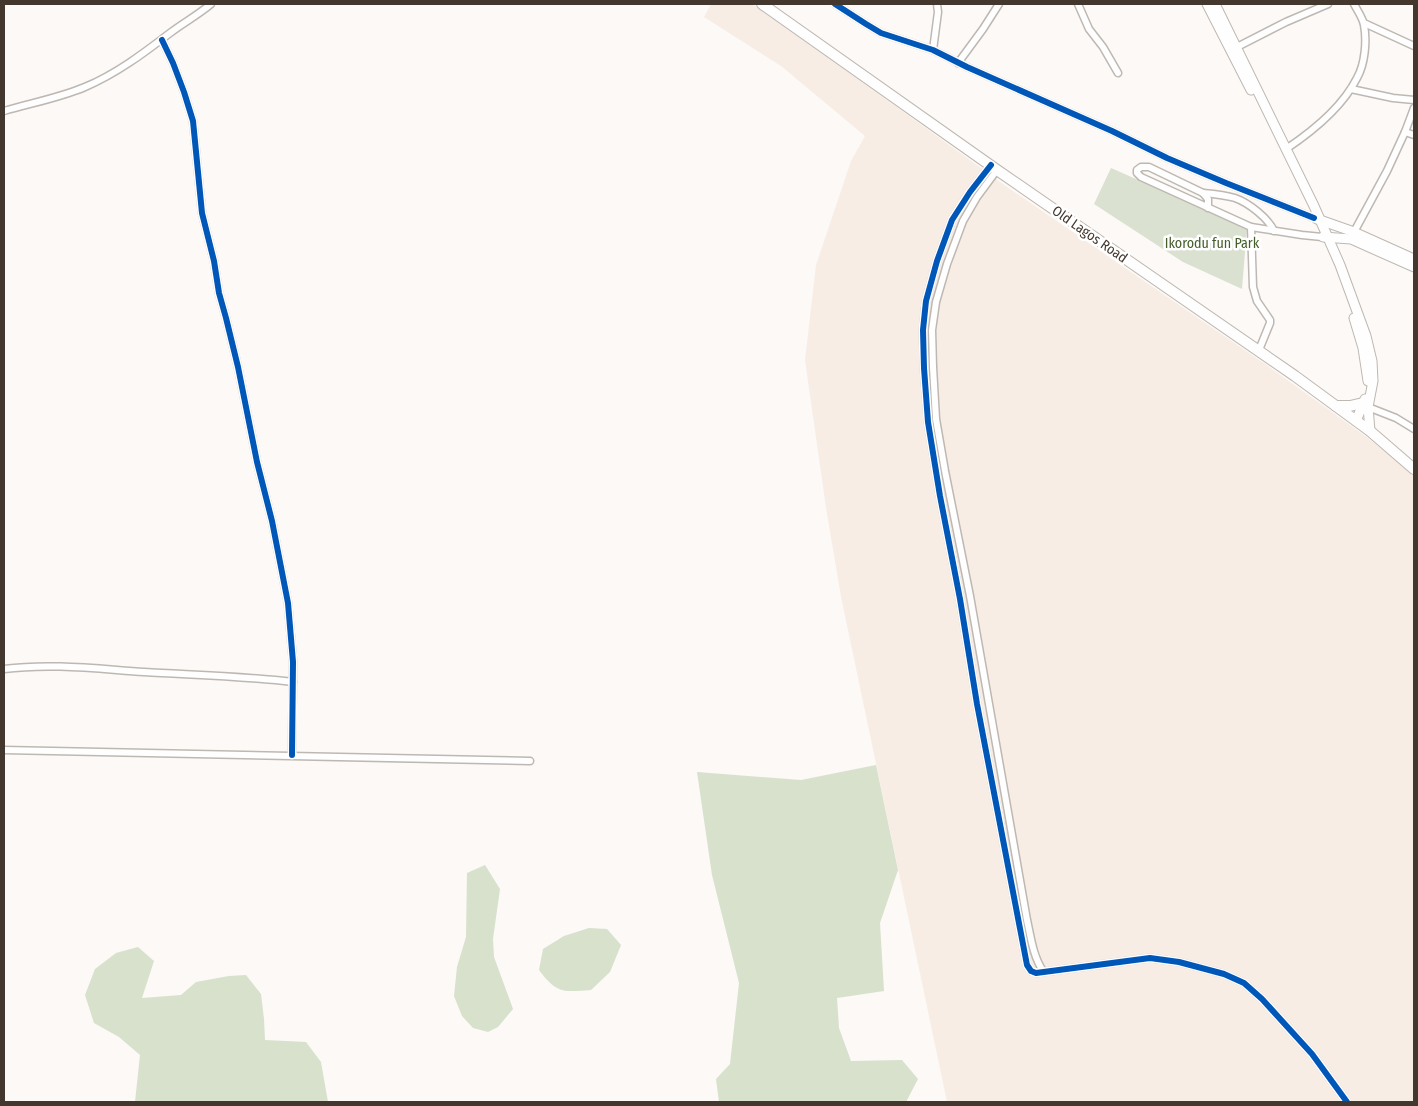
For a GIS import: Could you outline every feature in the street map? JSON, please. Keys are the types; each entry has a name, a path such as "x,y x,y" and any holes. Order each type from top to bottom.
{"main road":[{"name":"Old Lagos Road","path":"762,4 1259,350 1356,420 1414,468"},
{"path":"1207,4 1317,219 1354,232 1414,259"},
{"path":"1215,4 1286,149 1325,237 1347,296 1363,348 1368,379 1366,405 1370,431"},
{"path":"1325,237 1351,239 1414,267"},
{"path":"1336,406 1366,405"},
{"path":"1356,420 1366,405"}],"street":[{"path":"4,111 22,105 57,98 85,87 117,70 198,15 211,4"},
{"path":"835,4 881,33 933,50 1188,167 1317,219"},
{"path":"848,4 850,14"},
{"path":"933,50 938,12 937,4"},
{"path":"958,63 999,4"},
{"path":"1078,4 1089,28 1118,73"},
{"path":"1237,48 1286,22 1328,4"},
{"path":"1286,149 1322,122 1351,89 1358,77 1364,52 1364,23 1354,4"},
{"path":"1364,23 1414,46"},
{"path":"162,40 173,63 193,121 202,213 257,462 272,521 288,603 293,662 292,755"},
{"path":"1351,89 1393,98 1414,100"},
{"path":"1354,232 1387,171 1414,108"},
{"path":"1405,132 1414,135"},
{"path":"994,167 970,192 952,220 926,300 923,330 924,368 928,422 940,496 977,704 1027,965 1036,973 1150,958 1179,962 1224,974 1244,984 1262,999 1312,1054 1347,1102"},
{"path":"994,167 963,221 947,264 936,302 932,330 936,419 970,596 1029,928 1037,963 1043,971"},
{"path":"1274,231 1266,218 1242,202 1230,197 1203,192 1149,167 1141,167 1137,170 1141,178 1251,227 1274,231 1325,237"},
{"path":"1203,192 1208,199 1208,208"},
{"path":"1251,227 1252,287 1257,301 1270,320 1259,350"},
{"path":"1366,405 1396,418 1414,429"},
{"path":"4,670 56,666 257,678 293,682"},
{"path":"4,750 530,761"}],"shaded area":[{"path":"711,4 752,4 1010,189 1268,366 1368,438 1414,475 1414,1102 947,1102 841,597 805,360 816,265 851,161 865,136 781,66 704,17"}],"green space":[{"name":"Ikorodu fun Park","path":"1111,168 1247,228 1242,289 1183,262 1094,204"},
{"path":"876,765 898,870 880,923 884,991 837,998 839,1028 851,1061 902,1060 918,1079 906,1102 719,1102 716,1079 730,1064 739,983 712,875 697,772 801,780"},
{"path":"485,865 500,889 493,939 494,957 513,1009 498,1027 488,1032 473,1028 462,1016 454,996 457,967 466,937 467,873"},
{"path":"589,928 607,929 621,945 610,972 591,990 561,990 551,984 539,970 543,949 564,936"},
{"path":"138,947 154,961 142,998 181,995 196,982 246,975 261,994 265,1040 306,1042 321,1062 328,1102 135,1102 140,1055 119,1037 94,1023 85,995 95,969 116,953"}],"cycle path":[{"path":"835,4 881,33 933,50 1167,158 1314,218"},
{"path":"162,40 173,63 193,121 202,213 214,261 219,293 238,367 257,462 272,521 288,603 293,662 292,755"},
{"path":"991,165 970,192 952,220 937,261 926,301 923,330 924,368 928,422 940,496 960,599 977,704 1027,965 1031,971 1036,973 1150,958 1179,962 1224,974 1244,983 1262,999 1312,1054 1347,1102"}]}
